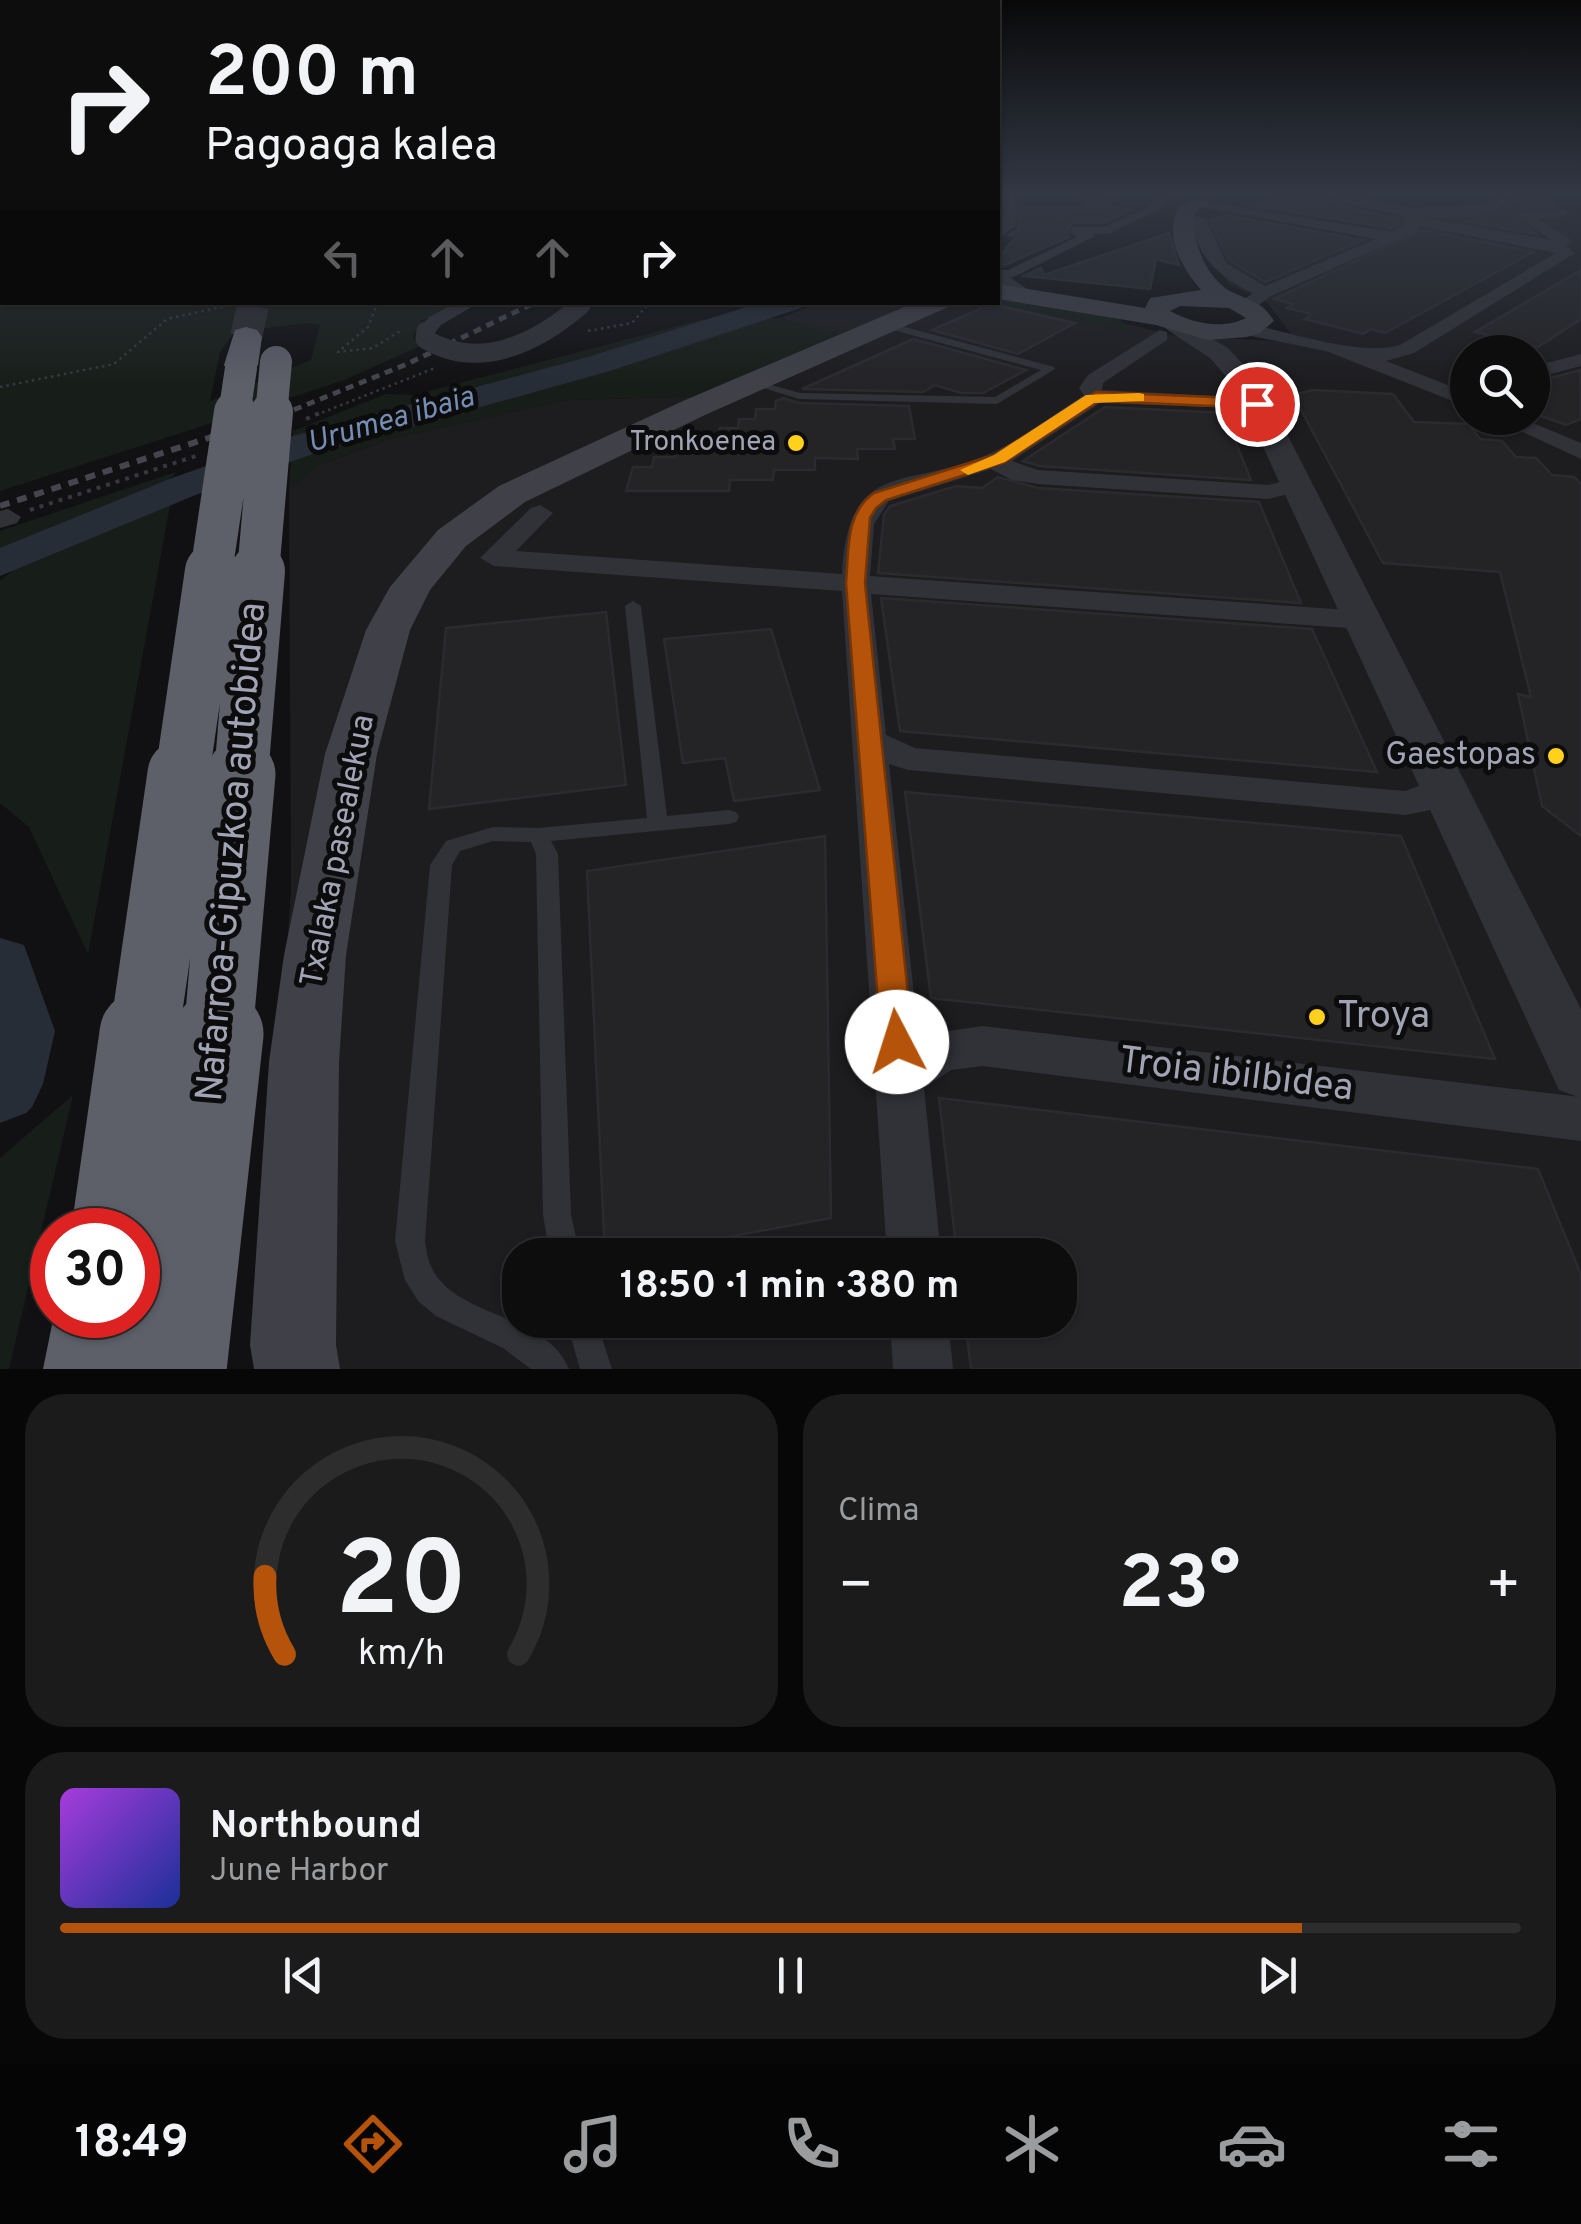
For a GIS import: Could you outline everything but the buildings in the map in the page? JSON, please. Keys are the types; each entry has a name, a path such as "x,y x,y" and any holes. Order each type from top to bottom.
{"highway":[{"name":"Nafarroa-Gipuzkoa autobidea","path":"120,1208 267,364"},
{"name":"Nafarroa-Gipuzkoa autobidea","path":"182,1369 217,1052 267,364"},
{"path":"93,1369 98,1338"}],"main road":[{"path":"1193,258 1198,271 1242,319"},
{"path":"1167,316 1198,271"},
{"path":"1004,293 1074,306 1242,319"},
{"name":"Txalaka pasealekua","path":"297,1369 293,1345 304,1062 316,955 351,754 388,630 411,587 452,538 512,494 932,305"}],"street":[{"path":"1000,274 1010,274 1043,258"},
{"path":"1215,258 1224,271 1242,319 1248,385 1581,1071"},
{"path":"1242,319 1354,258"},
{"path":"1351,352 1388,355 1414,345 1557,258"},
{"path":"1542,268 1561,265 1572,258"},
{"path":"1542,268 1581,270"},
{"path":"467,305 430,326 425,338 441,347 498,349 543,336 581,305"},
{"path":"1096,396 1089,388 1095,379 1167,316 1242,319 1351,352 1450,393"},
{"path":"1550,368 1581,360"},
{"path":"913,1238 856,583 861,518 869,504 892,492 1000,458 1096,396 1257,404"},
{"path":"1542,435 1581,452"},
{"path":"1000,458 998,464 1003,468 1038,477 1268,492 1297,485"},
{"path":"540,513 494,558 1362,620"},
{"path":"870,741 908,759 1405,803 1428,798 1444,789"},
{"name":"Troia ibilbidea","path":"900,1080 918,1062 938,1052 983,1046 1581,1119"},
{"path":"920,1338 923,1369"}],"lane":[{"path":"754,382 799,396 997,401 1050,369 886,326"},
{"path":"633,606 658,824"},
{"path":"553,1369 543,1356 457,1312 426,1290 412,1268 410,1240 441,865 453,846 494,834 538,835 730,818"},
{"path":"538,835 547,854 557,1215 561,1238"},
{"path":"587,1338 596,1369"}],"path":[{"path":"0,387 114,364 131,354 167,319 230,305"},
{"path":"377,305 368,327 338,352 364,350 393,338 404,327 430,326"},
{"path":"586,332 635,323 643,318 649,305"},
{"path":"267,364 437,368"},
{"path":"4,518 205,453"}],"shaded area":[{"path":"1210,258 1581,258 1581,1369 255,1369 291,891 289,490 302,476 317,466 389,439 567,400 711,396 841,336 780,318 813,305 1000,305 1000,295 1178,336 1297,342 1265,300 1230,285"},
{"path":"1021,300 1116,316 1133,333 1005,306"},
{"path":"0,305 457,305 421,321 413,337 418,347 342,381 0,491","holes":["320,325 311,360 210,401 220,352 234,332"]},
{"path":"780,318 843,336 711,396 567,400 389,439 317,466 289,490 293,431 386,394 414,395 701,320"},
{"path":"176,472 170,480 0,553 0,531"},
{"path":"170,505 88,954 29,827 0,803 0,581 15,569"},
{"path":"73,1095 47,1208 30,1208 30,1279 9,1369 0,1369 0,1158"}],"waterway":[{"name":"Urumea ibaia","path":"0,563 185,486 306,444 599,364 782,305"},
{"name":"Urumea ibaia","path":"0,964 20,1031 6,1084 0,1090"}],"tunnel":[{"path":"246,337 253,305"}],"railway":[{"path":"281,415 407,364 530,305"},
{"path":"0,506 288,412"}],"slow traffic":[{"path":"968,470 1000,458 1091,398 1139,398"}],"place":[{"name":"Tronkoenea","path":"796,443"},
{"name":"Gaestopas","path":"1556,756"},
{"name":"Troya","path":"1317,1017"}],"route":[{"path":"897,1042 856,583 861,518 869,504 880,496 1000,458 1096,396 1257,404"}]}
